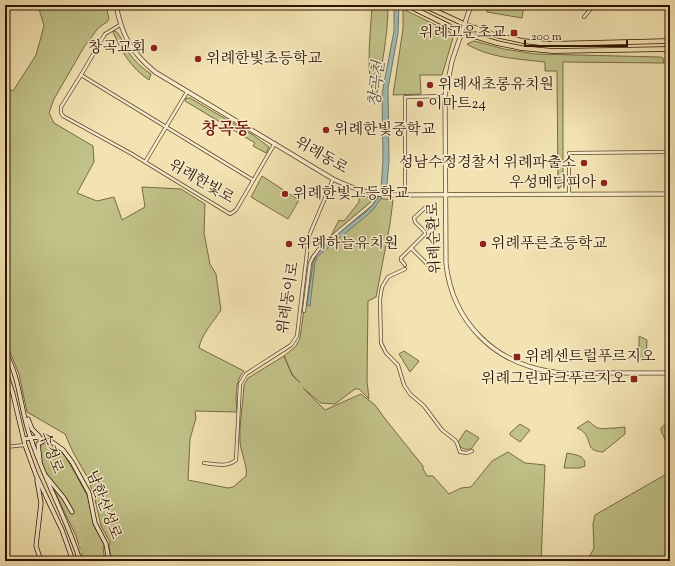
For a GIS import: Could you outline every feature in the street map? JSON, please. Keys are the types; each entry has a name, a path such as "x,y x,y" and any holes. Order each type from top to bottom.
{"main road":[{"name":"위례동로","path":"116,5 120,25 131,48 155,72 333,179 351,188 367,193 395,195 669,194"},
{"path":"423,5 464,24 502,37 523,41 548,44 669,41"},
{"name":"위례순환로","path":"471,5 452,61 446,96 446,264 451,290 466,319 476,333 490,347 526,366 555,373 669,373"},
{"path":"408,6 461,32 497,43 521,48 548,51 669,49"},
{"path":"668,6 669,49 667,152 669,194 669,373"},
{"name":"수정로","path":"5,352 15,372 30,438 72,538 80,561"},
{"name":"수정로","path":"5,369 13,394 25,445 36,475 62,530 73,561"},
{"name":"남한산성로","path":"25,414 34,432 57,445 67,454 91,498 95,524 106,544 109,561"},
{"path":"24,439 36,437 46,439"},
{"path":"41,466 38,444 46,439"},
{"path":"25,445 32,443"},
{"path":"44,473 55,485 72,512"},
{"path":"36,475 41,503 36,546 41,561"}],"street":[{"path":"584,17 594,5"},
{"name":"위례한빛로","path":"120,25 105,34 82,76 61,107 61,113 64,116 145,162 230,214 236,210 275,144"},
{"name":"위례한빛로","path":"82,76 253,180"},
{"name":"위례한빛로","path":"145,162 187,92"},
{"path":"405,195 405,97 446,96"},
{"path":"569,194 569,153 667,152"},
{"name":"위례동이로","path":"204,463 226,465 236,460 240,384 242,378 291,345 297,336 309,236 333,179"},
{"path":"304,311 310,263 313,256 339,230 371,204 376,198"},
{"path":"405,265 401,258 425,234 425,232 415,222 414,218 427,206"},
{"path":"411,248 428,265"},
{"path":"405,269 388,277 382,287 380,299 381,340 383,348 398,365 404,385 410,394 424,406 442,430 458,443 460,452 467,453 472,451"},
{"path":"5,447 25,445"}],"green space":[{"path":"38,5 106,5 109,19 99,27 84,47 54,99 49,113 54,123 93,146 94,162 77,193 97,201 114,197 122,220 145,207 142,187 181,189 205,204 204,233 210,264 216,274 221,310 205,333 199,348 244,371 237,385 237,412 195,411 196,418 190,439 188,480 228,488 233,487 246,476 246,468 240,442 244,385 248,378 284,356 296,346 300,338 311,257 319,247 330,238 339,220 345,220 359,202 359,195 393,200 376,297 368,301 367,381 369,399 359,389 355,389 335,404 321,403 303,388 325,410 361,394 375,405 423,466 427,476 433,476 449,494 461,488 471,487 492,461 508,452 525,463 545,465 541,561 111,561 109,546 110,542 101,526 94,495 86,475 65,434 27,412 19,374 5,340 5,86 13,91 36,55 44,26"},
{"path":"372,5 388,5 386,41 376,99 372,90 369,67"},
{"path":"488,5 524,5 522,18 487,12"},
{"path":"403,9 450,32 453,38 442,75 420,75 421,94 393,95 403,29"},
{"path":"115,31 121,38 133,59 151,74 149,80 127,59 113,32"},
{"path":"474,41 504,49 535,54 660,57 663,58 664,63 563,62 563,185 558,189 557,71 545,71 545,62 494,55 476,49 467,44"},
{"path":"186,98 190,98 253,135 269,147 266,153 253,146 255,143 185,101"},
{"path":"262,176 299,200 288,219 251,197"},
{"path":"639,336 647,340 646,360 639,360"},
{"path":"404,351 419,361 410,372 399,354"},
{"path":"670,391 670,462 667,462 668,450 661,428 667,419 667,399"},
{"path":"588,421 598,428 604,429 625,427 625,434 603,452 596,451 590,446 585,433 577,428"},
{"path":"520,424 530,430 520,442 510,435 510,433"},
{"path":"466,430 479,438 471,449 463,448 458,442"},
{"path":"39,442 47,442 56,447 65,456 74,471 88,497 95,528 105,544 103,548 105,561 84,561 76,536 43,467 37,449"},
{"path":"567,453 577,455 582,458 585,462 585,466 580,468 564,468"},
{"path":"670,472 670,561 587,561 594,548 593,524 595,515"}],"water":[{"path":"394,5 399,5 398,33 388,88 389,161 387,184 382,197 372,211 318,256 315,262 310,306 307,305 313,263 317,254 340,231 366,212 378,198 381,189 383,160 382,94 394,31"}],"tunnel":[{"path":"72,512 79,531 81,545 78,557 73,561"}],"place":[{"name":"위례고운초교","path":"514,33"},
{"name":"창곡교회","path":"154,48"},
{"name":"위례한빛초등학교","path":"198,59"},
{"name":"위례새초롱유치원","path":"430,85"},
{"name":"이마트24","path":"420,104"},
{"name":"위례한빛중학교","path":"326,130"},
{"name":"성남수정경찰서 위례파출소","path":"584,163"},
{"name":"우성메디피아","path":"604,183"},
{"name":"위례한빛고등학교","path":"285,194"},
{"name":"위례하늘유치원","path":"289,244"},
{"name":"위례푸른초등학교","path":"483,244"},
{"name":"위례센트럴푸르지오","path":"517,357"},
{"name":"위례그린파크푸르지오","path":"634,379"}],"district":[{"name":"창곡동","path":"226,130"}],"water label":[{"name":"창곡천","path":"378,84"}]}
